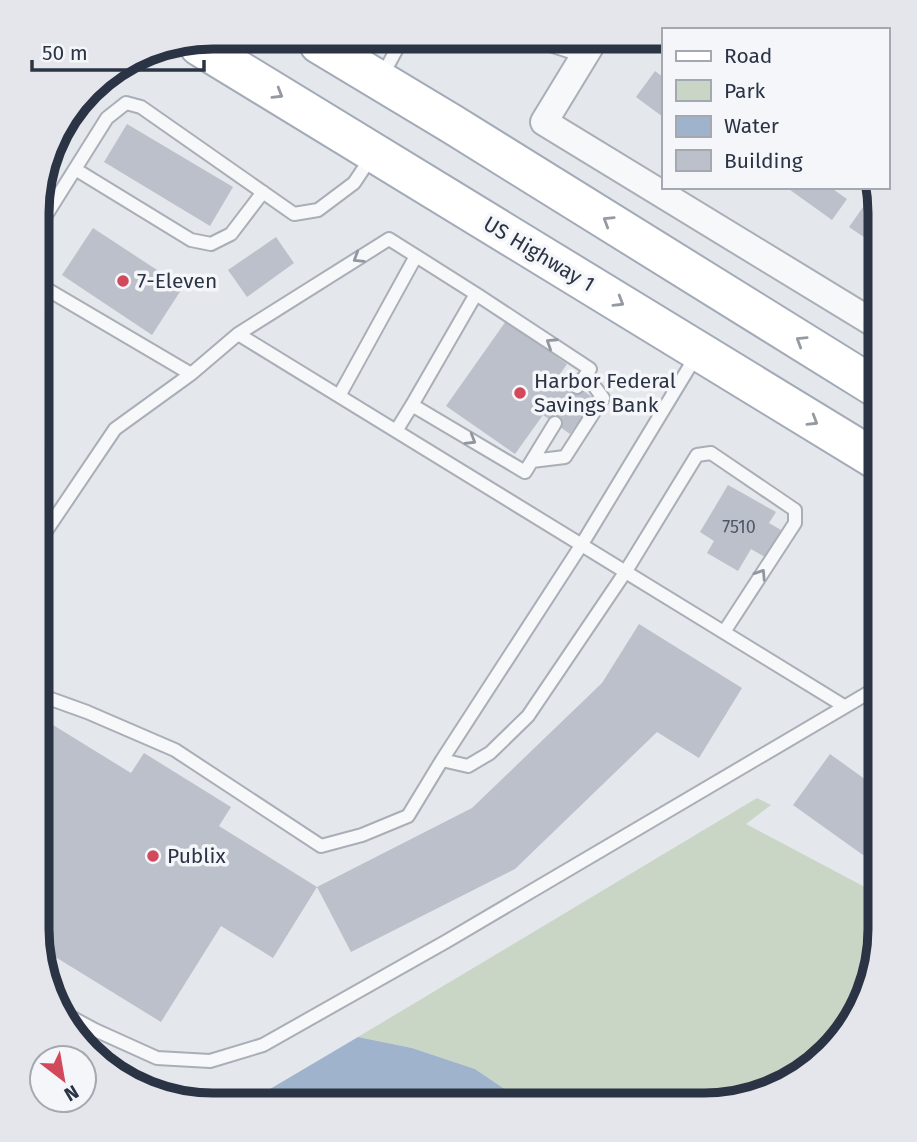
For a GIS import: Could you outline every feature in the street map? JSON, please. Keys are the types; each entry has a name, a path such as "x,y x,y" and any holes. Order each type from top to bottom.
{"main road":[{"name":"US Highway 1","path":"205,49 868,455"},
{"path":"327,49 453,124 868,383"}],"street":[{"path":"588,49 544,122 868,320"}],"lane":[{"path":"379,81 397,49"},
{"path":"49,210 107,118 126,103 141,107 294,214 318,210 354,183 374,153"},
{"path":"75,169 191,240 211,244 231,234 262,192"},
{"path":"49,527 115,429 191,374 238,334 389,239 590,369 577,387"},
{"path":"339,396 416,256"},
{"path":"49,290 191,374"},
{"path":"396,430 476,294"},
{"path":"238,334 844,706"},
{"path":"49,698 88,712 174,750 321,846 362,835 408,816 582,544 699,351"},
{"path":"532,461 565,457 603,398 586,374"},
{"path":"412,405 525,472 555,423"},
{"path":"442,760 468,766 490,753 528,716 626,571 697,455 711,453 795,510 795,523 724,632"},
{"path":"77,1020 157,1058 210,1061 263,1045 447,941 868,693"}],"green space":[{"path":"757,798 771,805 746,824 868,889 867,951 856,992 846,1011 820,1045 804,1059 767,1081 747,1087 715,1093 510,1093 475,1069 412,1048 358,1037"}],"water":[{"path":"358,1037 412,1048 475,1069 510,1093 263,1093"}],"building":[{"path":"655,71 662,76 662,116 636,97"},
{"path":"127,124 233,187 210,226 104,162"},
{"path":"789,189 833,189 847,199 832,220"},
{"path":"867,201 868,240 849,227"},
{"name":"7-Eleven","path":"93,228 183,287 152,335 62,275"},
{"path":"276,237 294,263 247,297 228,270"},
{"name":"Harbor Federal Savings Bank","path":"506,321 567,364 560,374 595,399 570,434 543,415 515,454 446,406"},
{"path":"728,485 776,512 769,523 781,530 765,557 751,549 738,571 707,553 714,541 700,532"},
{"path":"639,624 742,688 699,758 657,732 515,869 351,952 317,887 472,808 602,683"},
{"name":"Publix","path":"53,725 131,773 144,753 231,807 219,826 317,887 273,958 221,926 161,1022 57,958 53,964 49,929 49,731"},
{"path":"830,754 868,781 868,852 863,855 793,805"}],"place":[{"name":"7-Eleven","path":"123,281"},
{"name":"Harbor Federal Savings Bank","path":"520,393"},
{"name":"Publix","path":"153,856"}]}
